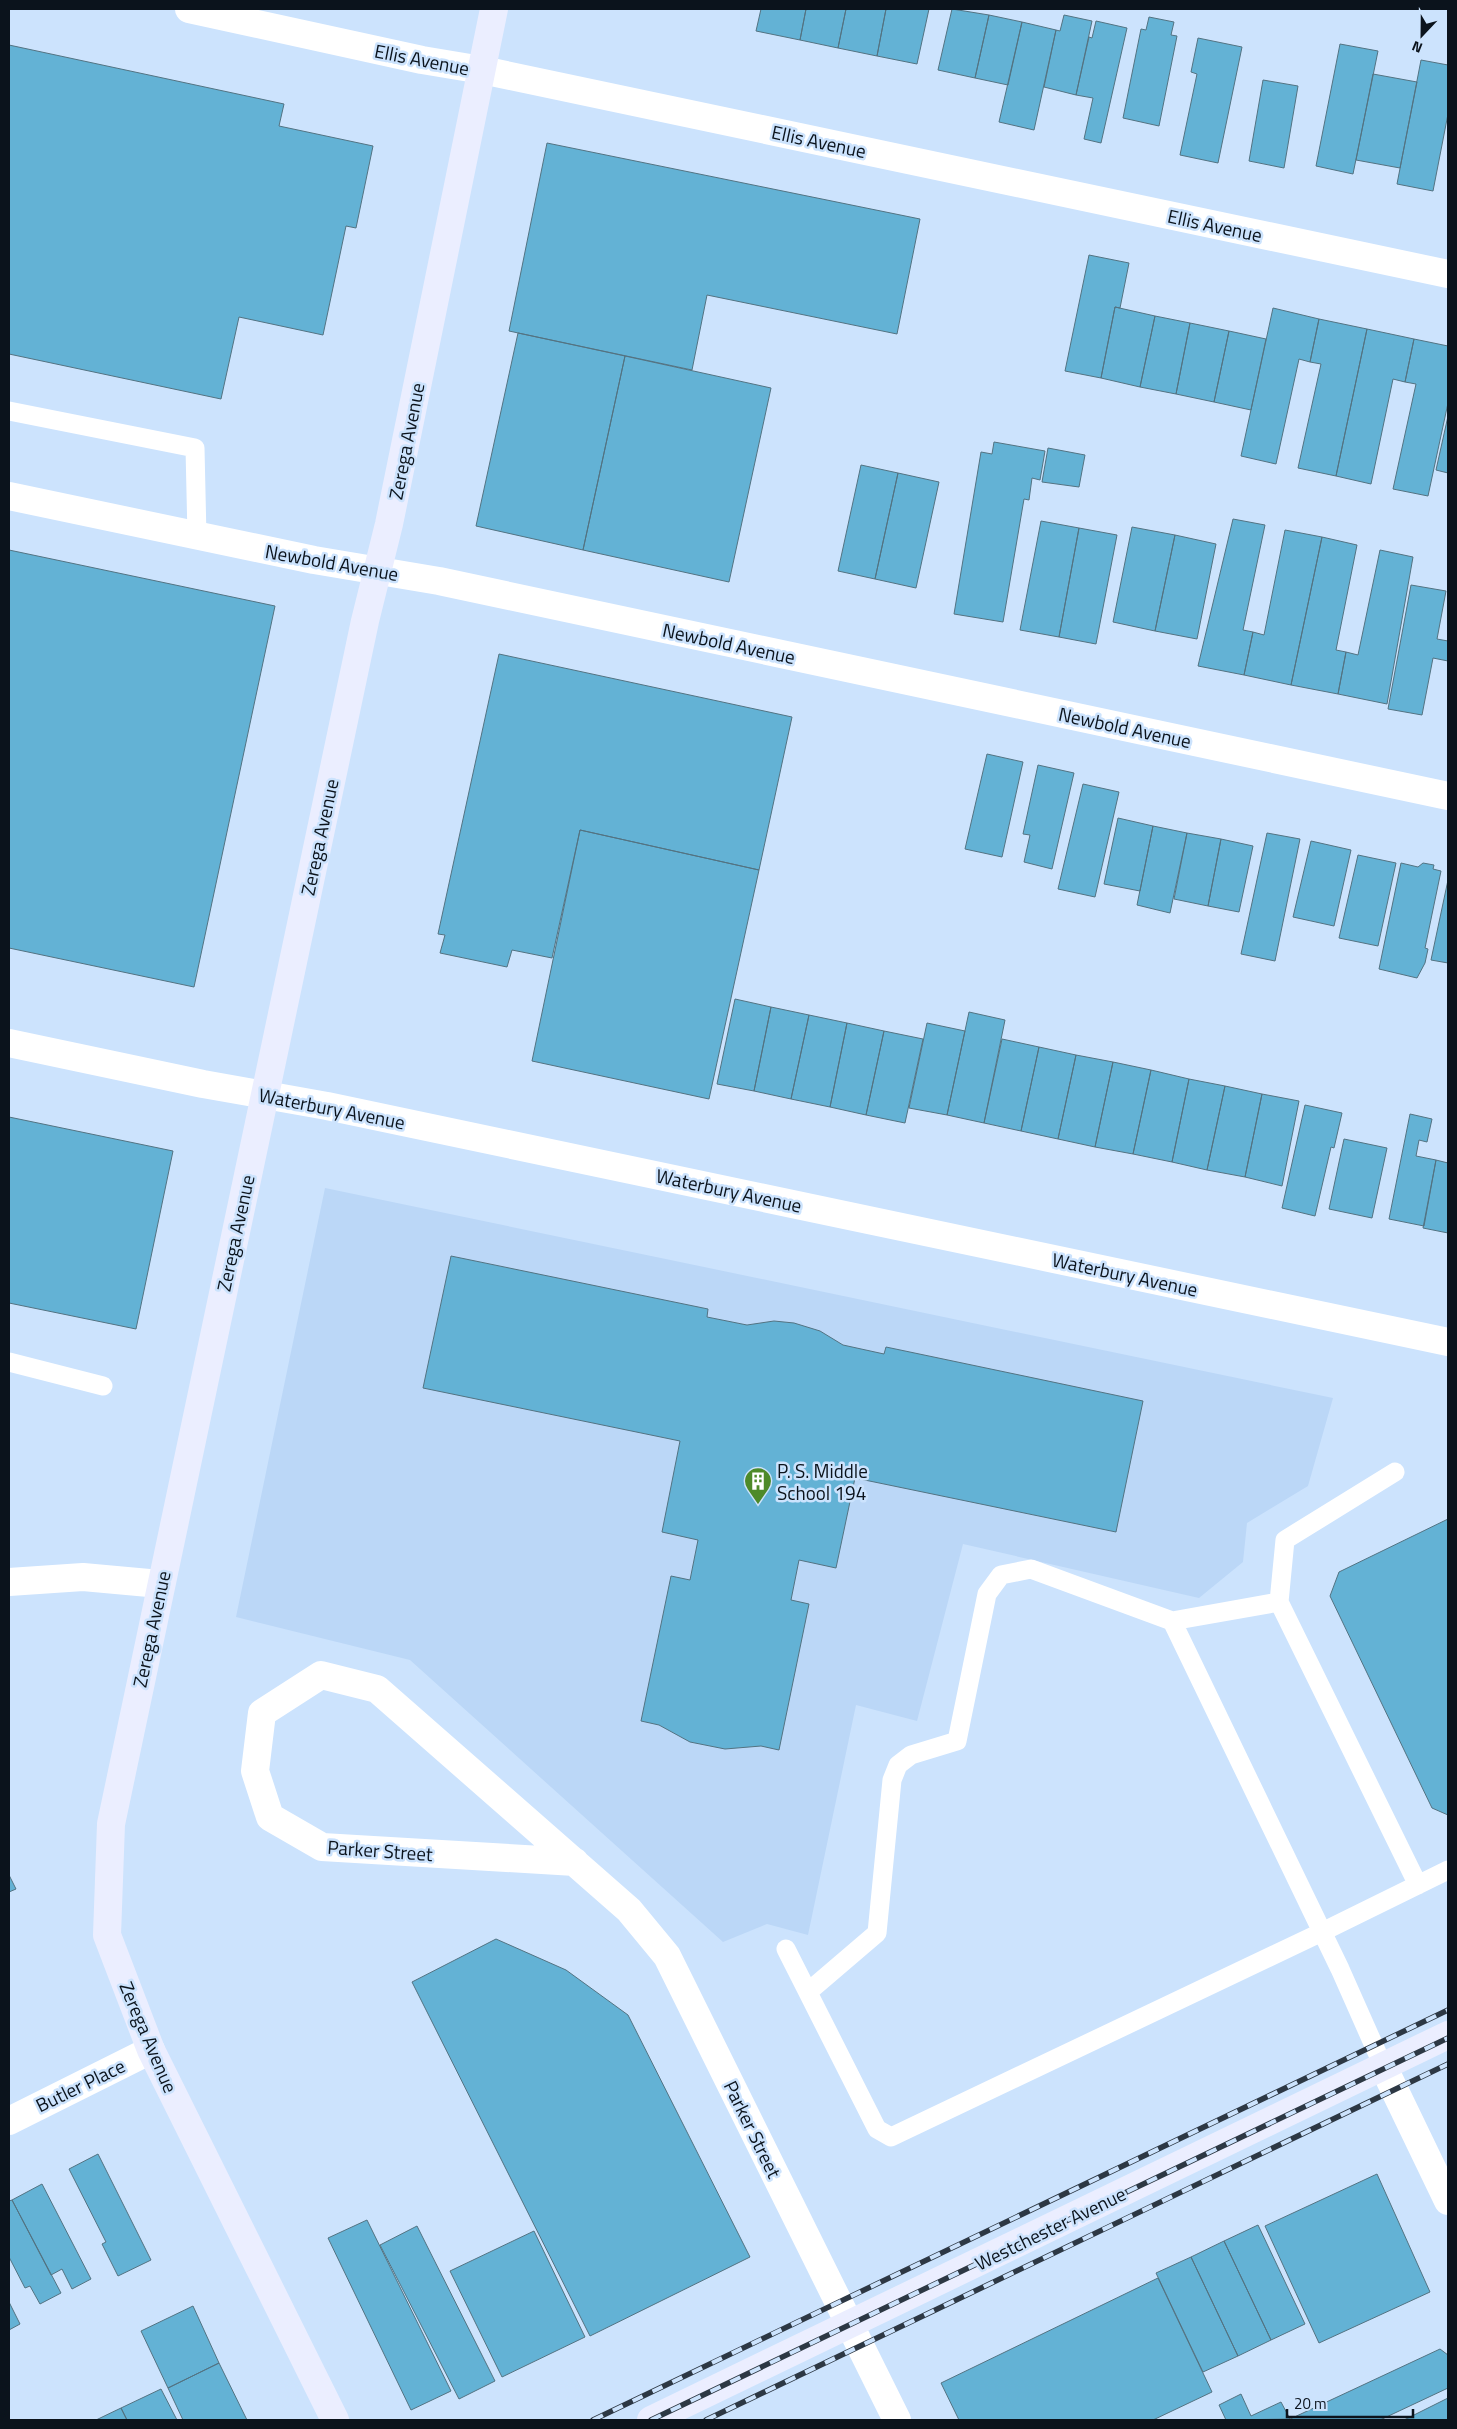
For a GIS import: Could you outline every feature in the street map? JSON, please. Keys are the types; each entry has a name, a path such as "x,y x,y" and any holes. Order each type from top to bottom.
{"main road":[{"name":"Zerega Avenue","path":"335,2420 151,2050 107,1936 111,1824 264,1095 377,571 389,524 494,9"},
{"name":"Westchester Avenue","path":"651,2420 1448,2035"}],"street":[{"name":"Ellis Avenue","path":"189,9 422,60 482,70 1448,274"},
{"name":"Newbold Avenue","path":"9,496 197,537 439,581 1448,796"},
{"name":"Waterbury Avenue","path":"9,1043 203,1084 337,1108 1448,1342"},
{"path":"9,1582 82,1577 160,1584"},
{"name":"Parker Street","path":"575,1862 322,1847 270,1817 254,1771 262,1713 321,1675 377,1689 575,1862 629,1910 667,1956 897,2420"},
{"name":"Butler Place","path":"9,2121 151,2050"},
{"path":"1383,2066 1448,2201"}],"lane":[{"path":"9,411 195,448 197,537"},
{"path":"9,1362 104,1386"},
{"path":"1395,1472 1285,1540 1279,1602 1418,1885"},
{"path":"808,1992 877,1933 892,1780 898,1765 911,1755 957,1741 987,1594 1001,1575 1031,1569 1172,1621 1279,1602"},
{"path":"1172,1621 1322,1932 1383,2066"},
{"path":"786,1948 878,2129 891,2137 1448,1870"}],"shaded area":[{"path":"325,1188 1333,1398 1308,1486 1247,1523 1243,1562 1199,1598 963,1544 917,1721 856,1705 808,1935 767,1924 723,1942 410,1660 236,1617"}],"building":[{"path":"761,9 806,9 800,40 756,31"},
{"path":"806,9 846,9 838,48 800,40"},
{"path":"846,9 886,9 877,56 838,48"},
{"path":"886,9 929,9 917,64 877,56"},
{"path":"952,9 989,15 975,78 938,70"},
{"path":"989,15 1022,22 1008,85 975,78"},
{"path":"1064,15 1092,21 1076,95 1044,87 1056,30 1060,31"},
{"path":"1149,17 1174,22 1171,35 1177,36 1159,126 1123,118 1141,29 1146,30"},
{"path":"1096,21 1127,28 1101,143 1084,139 1093,98 1076,95 1089,37 1092,38"},
{"path":"1022,22 1056,30 1034,130 999,122"},
{"path":"1198,38 1242,47 1218,163 1180,155 1197,74 1191,72"},
{"path":"1340,44 1378,51 1353,174 1316,166"},
{"path":"9,45 284,104 279,126 373,146 356,228 346,226 323,335 239,317 221,399 9,354"},
{"path":"1421,60 1448,65 1448,114 1433,191 1397,184"},
{"path":"1373,74 1417,82 1400,168 1356,160"},
{"path":"1263,80 1298,86 1284,168 1249,161"},
{"path":"547,143 920,219 897,334 707,295 692,370 509,331"},
{"path":"1089,255 1129,263 1120,308 1115,307 1101,378 1065,371"},
{"path":"1115,307 1155,316 1140,387 1101,378"},
{"path":"1273,308 1319,319 1310,362 1299,359 1276,464 1241,456"},
{"path":"1155,316 1190,323 1176,394 1140,387"},
{"path":"1319,319 1367,329 1336,476 1298,468 1321,364 1310,362"},
{"path":"1190,323 1229,331 1214,402 1176,394"},
{"path":"1367,329 1414,339 1405,382 1393,379 1371,484 1336,476"},
{"path":"1229,331 1266,339 1251,410 1214,402"},
{"path":"518,333 625,356 583,550 476,526"},
{"path":"1414,339 1448,346 1448,403 1428,496 1393,489 1416,384 1405,382"},
{"path":"625,356 771,388 729,582 583,550"},
{"path":"1448,416 1448,473 1436,470"},
{"path":"994,442 1045,451 1040,480 1032,478 1029,500 1024,499 1003,622 954,614 981,452 992,454"},
{"path":"1048,448 1085,455 1079,487 1042,482"},
{"path":"861,465 898,473 875,579 838,571"},
{"path":"898,473 939,482 916,588 875,579"},
{"path":"1233,519 1265,525 1243,630 1253,632 1244,675 1198,666"},
{"path":"1041,521 1079,528 1059,637 1020,630"},
{"path":"1132,527 1175,535 1155,631 1113,622"},
{"path":"1079,528 1117,535 1096,644 1059,637"},
{"path":"1285,530 1322,537 1291,685 1244,675 1253,632 1264,635"},
{"path":"1175,535 1216,544 1197,639 1155,631"},
{"path":"1322,537 1357,545 1336,650 1346,652 1338,694 1291,685"},
{"path":"9,550 275,606 194,987 9,948"},
{"path":"1380,550 1413,557 1387,704 1338,694 1346,652 1358,655"},
{"path":"1411,585 1446,591 1437,639 1448,641 1448,661 1433,658 1422,715 1388,709"},
{"path":"499,654 792,717 759,870 580,830 552,958 512,950 507,967 440,953 445,935 438,934"},
{"path":"987,754 1023,762 1002,857 965,849"},
{"path":"1038,765 1074,773 1052,869 1024,862 1030,835 1023,834"},
{"path":"1083,784 1119,792 1095,897 1058,889"},
{"path":"1118,818 1153,826 1140,891 1104,884"},
{"path":"1153,826 1187,833 1170,913 1137,905"},
{"path":"580,830 759,870 709,1099 532,1061"},
{"path":"1187,833 1221,839 1208,906 1174,899"},
{"path":"1267,833 1300,839 1275,961 1241,954"},
{"path":"1221,839 1253,846 1239,912 1208,906"},
{"path":"1311,841 1351,850 1334,926 1293,917"},
{"path":"1358,855 1396,863 1378,946 1339,938"},
{"path":"1401,863 1418,867 1423,863 1434,865 1433,869 1441,871 1425,948 1428,949 1425,963 1417,978 1379,969"},
{"path":"1448,880 1448,963 1431,960"},
{"path":"735,999 771,1007 754,1091 717,1084"},
{"path":"771,1007 809,1015 791,1099 754,1091"},
{"path":"969,1012 1005,1020 984,1123 947,1115"},
{"path":"809,1015 847,1023 830,1107 791,1099"},
{"path":"847,1023 884,1031 866,1115 830,1107"},
{"path":"927,1023 965,1031 947,1115 909,1108"},
{"path":"884,1031 923,1039 905,1123 866,1115"},
{"path":"1002,1039 1039,1047 1021,1131 984,1123"},
{"path":"1039,1047 1076,1055 1058,1139 1021,1131"},
{"path":"1076,1055 1113,1062 1095,1147 1058,1139"},
{"path":"1113,1062 1151,1070 1133,1154 1095,1147"},
{"path":"1151,1070 1189,1079 1172,1162 1133,1154"},
{"path":"1189,1079 1225,1086 1207,1170 1172,1162"},
{"path":"1225,1086 1262,1094 1245,1177 1207,1170"},
{"path":"1262,1094 1299,1101 1282,1186 1245,1177"},
{"path":"1305,1105 1342,1113 1334,1148 1331,1147 1315,1216 1282,1208"},
{"path":"1410,1114 1432,1119 1427,1142 1419,1140 1416,1156 1436,1160 1424,1226 1389,1219"},
{"path":"9,1117 173,1151 136,1329 9,1303"},
{"path":"1344,1139 1387,1148 1372,1218 1329,1209"},
{"path":"1436,1160 1448,1163 1448,1233 1423,1228"},
{"name":"P. S. Middle School 194","path":"451,1256 708,1309 707,1317 747,1325 774,1321 794,1323 820,1331 843,1345 884,1354 886,1347 1143,1401 1116,1532 855,1478 836,1568 799,1560 791,1600 809,1604 779,1750 761,1746 725,1749 690,1742 659,1725 641,1721 671,1576 690,1580 698,1540 662,1532 680,1441 423,1388"},
{"path":"1448,1519 1448,1815 1432,1808 1330,1596 1339,1572"},
{"path":"9,1875 16,1889 9,1892"},
{"path":"496,1939 566,1970 628,2015 750,2257 590,2336 412,1982"},
{"path":"98,2154 151,2260 118,2276 102,2244 106,2242 69,2169"},
{"path":"1377,2174 1430,2292 1319,2343 1265,2226"},
{"path":"42,2184 91,2279 72,2289 62,2269 51,2275 12,2200"},
{"path":"12,2200 61,2293 40,2304 30,2286 25,2288 9,2257 9,2201"},
{"path":"367,2220 451,2391 411,2410 328,2238"},
{"path":"1258,2225 1305,2324 1271,2340 1224,2241"},
{"path":"417,2226 495,2381 459,2399 380,2245"},
{"path":"534,2231 585,2337 502,2377 450,2271"},
{"path":"1224,2241 1271,2340 1238,2356 1191,2257"},
{"path":"1191,2257 1238,2356 1203,2372 1156,2273"},
{"path":"1158,2278 1212,2392 1153,2420 959,2420 941,2383"},
{"path":"9,2302 20,2324 9,2330"},
{"path":"193,2306 219,2363 168,2388 141,2331"},
{"path":"1440,2349 1448,2355 1448,2388 1380,2420 1288,2420"},
{"path":"219,2363 247,2420 183,2420 168,2388"},
{"path":"161,2389 177,2420 127,2420 121,2408"},
{"path":"1241,2394 1251,2416 1281,2402 1290,2419 1226,2420 1219,2405"},
{"path":"1448,2398 1448,2420 1404,2420"},
{"path":"121,2408 127,2420 96,2420"}],"railway":[{"path":"593,2420 1448,2010"},
{"path":"651,2420 1448,2038"},
{"path":"706,2420 1448,2064"}],"place":[{"name":"P. S. Middle School 194","path":"758,1505"}]}
